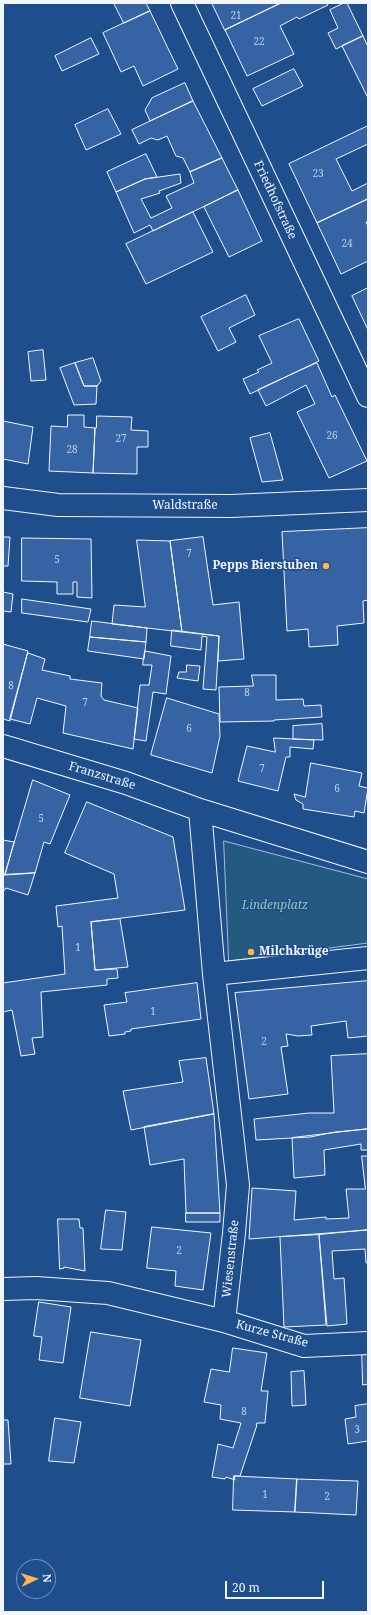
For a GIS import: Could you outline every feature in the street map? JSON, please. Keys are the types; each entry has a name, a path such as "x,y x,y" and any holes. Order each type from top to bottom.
{"street":[{"name":"Friedhofstraße","path":"182,3 368,396"},
{"name":"Waldstraße","path":"3,498 58,505 223,506 368,500"},
{"name":"Franzstraße","path":"3,746 126,783 200,810"},
{"path":"368,862 200,810 214,974 368,958"},
{"name":"Wiesenstraße","path":"214,974 238,1185 224,1321"},
{"path":"3,1289 36,1288 108,1293 224,1321"},
{"name":"Kurze Straße","path":"224,1321 304,1346 368,1344"}],"green space":[{"name":"Lindenplatz","path":"224,841 368,879 368,943 229,961"}],"building":[{"path":"114,3 146,3 150,11 124,23"},
{"path":"212,3 281,3 225,30"},
{"path":"281,3 327,3 328,5 299,19 297,17 280,26 294,54 247,76 225,30"},
{"path":"347,3 363,36 336,49 328,33 338,28 330,10"},
{"path":"150,11 178,69 143,86 134,66 121,72 103,33"},
{"path":"363,36 368,47 368,98 342,46"},
{"path":"91,38 99,54 62,71 55,56"},
{"path":"294,69 303,86 262,106 253,89"},
{"path":"185,83 193,101 150,121 145,110 152,98"},
{"path":"193,101 222,158 190,172 183,158 176,156 167,136 158,140 151,138 139,144 132,130"},
{"path":"108,109 121,134 86,150 75,125"},
{"path":"368,126 368,144 336,159 352,191 368,183 368,199 317,223 289,164"},
{"path":"146,154 157,177 145,179 116,192 107,172"},
{"path":"222,158 238,190 153,231 150,225 134,233 116,192 145,179 180,174 181,183 159,191 160,193 141,199 151,218 172,208 166,196 194,183 190,172"},
{"path":"238,190 262,241 229,257 204,207"},
{"path":"368,199 368,222 366,222 368,226 368,261 341,274 317,223"},
{"path":"193,212 213,252 146,284 126,244"},
{"path":"368,288 368,330 352,296"},
{"path":"246,295 255,315 229,328 236,342 218,351 201,317"},
{"path":"299,319 319,361 250,394 243,379 259,372 257,370 272,363 259,336"},
{"path":"43,350 46,380 31,381 28,352"},
{"path":"93,358 101,381 97,386 84,386 75,363"},
{"path":"75,363 84,386 97,386 96,404 74,405 60,368"},
{"path":"317,363 332,397 335,395 367,461 329,478 297,412 315,404 306,385 266,406 258,390"},
{"path":"68,415 84,415 84,427 95,428 93,473 49,471 51,426 67,427"},
{"path":"97,416 132,417 131,430 148,431 148,447 137,447 137,474 93,473"},
{"path":"3,421 33,427 28,464 3,459"},
{"path":"270,433 283,480 262,482 250,438"},
{"name":"Pepps Bierstuben","path":"368,528 368,600 363,601 364,623 337,626 338,645 309,647 308,629 287,631 282,532"},
{"path":"3,537 10,537 8,566 3,566"},
{"path":"203,537 213,605 239,602 244,659 218,661 219,636 182,632 170,541"},
{"path":"22,538 91,539 92,598 77,597 77,582 73,582 73,594 57,594 57,582 22,581"},
{"path":"137,540 170,541 182,632 112,624 114,605 145,607"},
{"path":"3,592 13,594 11,612 3,611"},
{"path":"22,599 91,609 88,622 22,613"},
{"path":"92,621 147,628 146,642 90,637"},
{"path":"172,630 219,636 216,690 203,689 207,637 202,636 201,650 171,646"},
{"path":"90,637 146,642 144,659 88,651"},
{"path":"3,644 28,651 10,721 3,719"},
{"path":"145,651 171,656 166,694 153,692 146,741 134,739 140,685 149,685 152,665 143,665"},
{"path":"28,653 45,659 42,670 70,676 70,679 102,683 101,696 104,700 138,708 133,749 63,733 66,706 37,698 30,724 10,719"},
{"path":"187,665 200,666 198,681 177,678 179,672 186,672"},
{"path":"252,675 276,675 276,700 303,699 304,706 321,705 322,717 274,721 220,722 219,687 253,686"},
{"path":"167,698 219,714 220,736 212,773 151,755"},
{"path":"322,724 323,740 293,739 293,726"},
{"path":"274,738 314,740 313,749 290,747 290,757 286,757 278,791 238,781 247,746 275,752"},
{"path":"311,763 362,773 359,786 368,788 364,813 355,811 354,817 303,809 303,804 296,800 294,794 305,797"},
{"path":"33,780 70,795 50,844 44,842 35,873 5,875"},
{"path":"87,802 173,837 185,910 91,922 95,970 117,969 118,978 107,979 107,985 41,992 43,1037 32,1038 35,1054 21,1056 12,1010 3,1012 3,983 65,974 62,926 58,927 56,906 118,898 114,874 65,853"},
{"path":"3,840 14,842 5,875 3,875"},
{"path":"35,873 28,895 6,888 3,892 3,875"},
{"path":"120,919 128,967 95,970 91,922"},
{"path":"368,981 368,1036 348,1038 346,1021 311,1026 312,1035 298,1036 286,1034 288,1046 281,1047 288,1094 249,1099 235,993"},
{"path":"197,983 201,1019 131,1029 131,1031 125,1032 125,1034 109,1036 104,1005 127,1002 125,993"},
{"path":"368,1054 368,1129 335,1132 310,1137 256,1140 254,1119 309,1113 334,1113 331,1056"},
{"path":"206,1058 214,1114 131,1130 123,1091 183,1082 179,1061"},
{"path":"214,1114 220,1213 186,1213 184,1159 150,1165 144,1127"},
{"path":"368,1129 368,1150 361,1150 361,1144 324,1150 325,1175 294,1178 292,1138"},
{"path":"362,1156 368,1156 368,1230 249,1239 252,1188 296,1191 294,1220 326,1217 326,1219 349,1218 346,1189 365,1189"},
{"path":"106,1210 126,1212 122,1250 101,1249"},
{"path":"186,1213 220,1213 220,1222 186,1222"},
{"path":"58,1219 79,1219 80,1228 83,1228 85,1271 64,1267 60,1269"},
{"path":"152,1227 211,1233 203,1290 175,1286 176,1271 147,1268"},
{"path":"368,1230 368,1263 366,1263 365,1249 332,1251 334,1279 344,1278 347,1324 327,1326 319,1235"},
{"path":"319,1235 326,1325 284,1327 280,1237"},
{"path":"39,1302 71,1307 63,1363 39,1360 42,1337 34,1336"},
{"path":"91,1332 141,1340 130,1406 80,1398"},
{"path":"233,1348 267,1353 261,1391 268,1391 265,1423 257,1423 240,1476 234,1476 235,1480 226,1477 225,1479 212,1477 218,1444 233,1448 241,1423 220,1419 221,1405 204,1402 211,1369 229,1372"},
{"path":"362,1350 368,1350 368,1384 363,1385"},
{"path":"304,1371 306,1405 292,1406 291,1372"},
{"path":"368,1404 368,1441 348,1444 345,1419 356,1417 355,1406"},
{"path":"55,1418 81,1422 74,1463 49,1461"},
{"path":"3,1420 8,1420 11,1464 3,1464"},
{"path":"234,1476 297,1479 295,1512 233,1510"},
{"path":"297,1479 358,1481 356,1515 295,1512"}],"place":[{"name":"Pepps Bierstuben","path":"326,566"},
{"name":"Milchkrüge","path":"251,952"}]}
